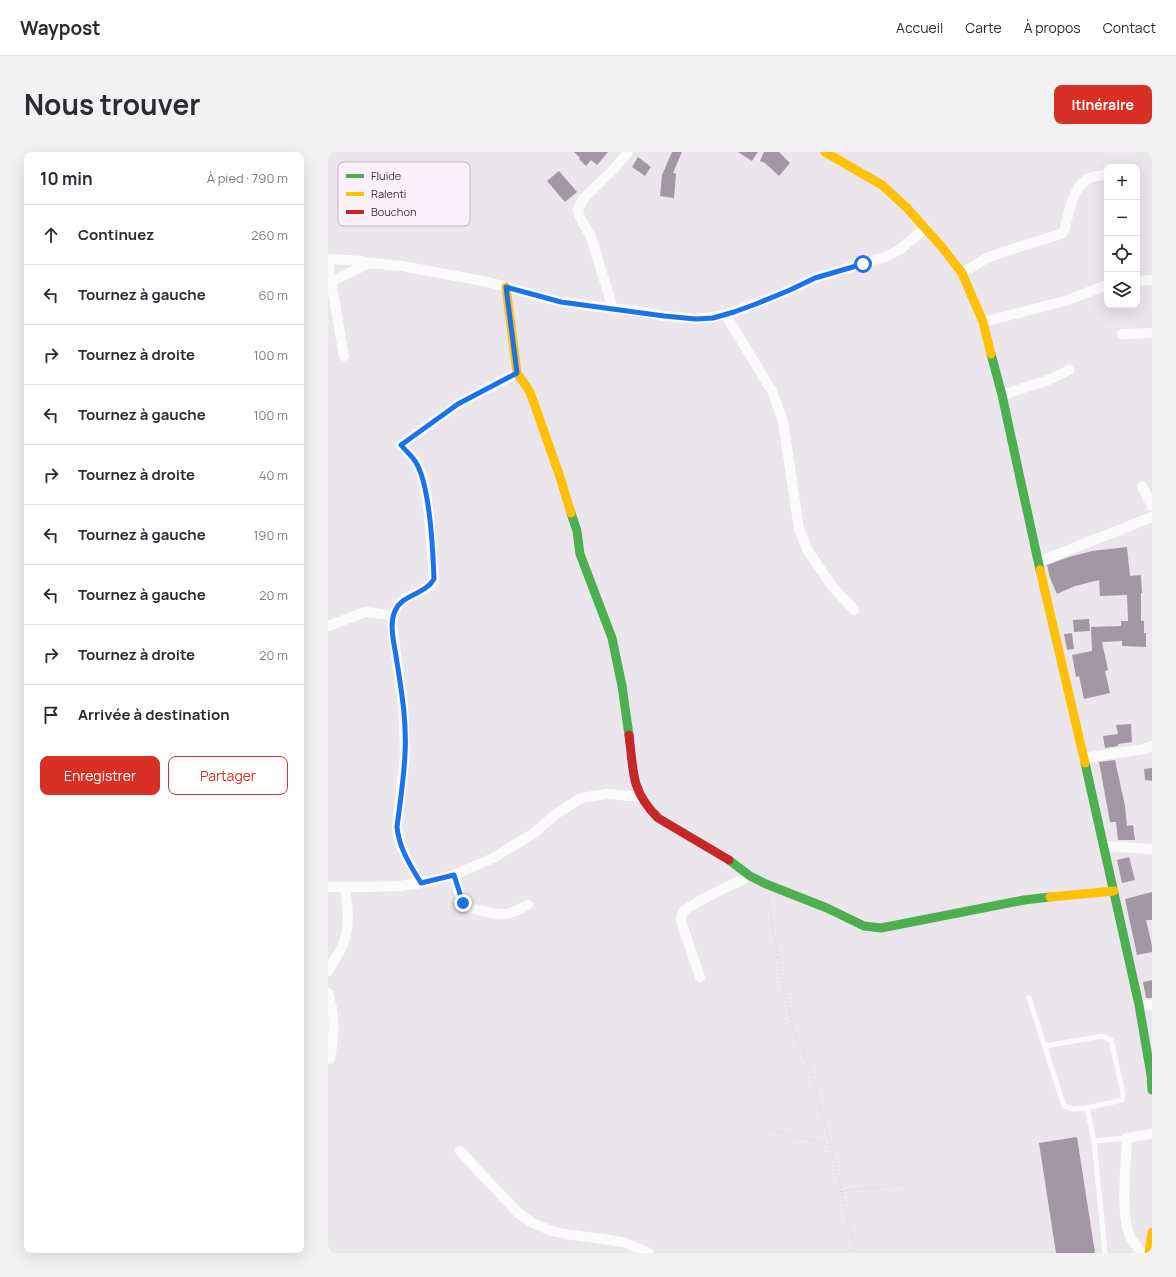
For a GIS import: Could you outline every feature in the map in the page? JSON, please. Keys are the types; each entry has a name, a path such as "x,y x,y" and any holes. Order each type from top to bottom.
{"street":[{"path":"613,309 591,237 578,209 584,198 614,169 628,152"},
{"path":"825,152 882,185 926,228 962,273 983,322 1002,395 1038,562 1114,891 1139,1005 1152,1090"},
{"path":"962,273 987,258 1032,242 1061,234 1064,231 1066,218 1075,195 1083,181 1087,178 1104,175"},
{"path":"328,259 362,261 402,266 488,282 561,302 696,319 713,318 734,312 790,290 815,278 885,257 899,250 926,228"},
{"path":"328,263 344,356"},
{"path":"332,281 370,263"},
{"path":"1140,281 1152,280"},
{"path":"983,322 1065,301 1104,286"},
{"path":"506,287 517,373 530,392 577,530 580,554 612,638 622,686 636,784 648,808 658,818 727,860 750,876 766,884 821,905 864,926 881,928 1024,900 1114,891"},
{"path":"725,314 772,391 783,421 799,528 808,552 832,586 854,610"},
{"path":"1122,334 1152,333"},
{"path":"1002,395 1048,380 1069,370"},
{"path":"421,883 401,848 398,831 405,754 403,706 392,624 393,615 398,605 406,598 430,586 434,579 429,514 423,481 416,462 401,445 458,404 517,373"},
{"path":"1142,486 1152,506"},
{"path":"1038,562 1152,517"},
{"path":"328,626 365,612 393,615"},
{"path":"1084,758 1144,749 1152,746"},
{"path":"328,887 399,886 421,883 454,875 493,858 534,833 556,814 581,798 607,794 642,797"},
{"path":"1104,846 1152,849"},
{"path":"454,875 462,900 466,906 496,914 506,914 515,912 528,905"},
{"path":"700,977 682,924 682,914 684,910 698,902 750,876"},
{"path":"328,971 341,948 348,928 348,910 345,887"},
{"path":"328,993 334,1018 334,1036 330,1059"},
{"path":"1139,1005 1152,1005"},
{"path":"1143,1253 1132,1241 1126,1226 1124,1192 1127,1138 1152,1134"},
{"path":"460,1151 518,1213 533,1223 549,1230 566,1234 623,1242 649,1253"},
{"path":"1150,1253 1152,1232"}],"lane":[{"path":"1029,998 1046,1046 1064,1106 1072,1109 1087,1108 1122,1100 1123,1093 1111,1040 1102,1036 1046,1046"},
{"path":"1087,1108 1094,1141 1105,1253"},
{"path":"1094,1141 1127,1138"}],"path":[{"path":"766,884 774,937 794,1034 803,1050 811,1074 831,1146 856,1253"},
{"path":"766,1128 831,1146"},
{"path":"841,1191 910,1184"}],"building":[{"path":"574,152 608,152 597,165 591,160 586,166"},
{"path":"672,152 682,152 673,173 676,174 674,198 660,196 662,175"},
{"path":"738,152 758,152 752,161"},
{"path":"764,152 779,152 790,163 779,176 765,163 760,161"},
{"path":"638,157 651,167 645,176 632,167"},
{"path":"559,171 577,192 565,202 547,181"},
{"path":"1127,547 1130,576 1141,575 1141,621 1144,621 1146,647 1122,646 1122,641 1102,642 1108,670 1105,671 1110,693 1084,699 1079,676 1076,677 1072,655 1092,651 1091,627 1121,626 1121,621 1128,621 1127,595 1100,596 1099,580 1075,586 1057,594 1050,578 1047,565 1092,551"},
{"path":"1089,619 1090,631 1074,632 1073,620"},
{"path":"1072,633 1074,649 1067,650 1064,634"},
{"path":"1131,724 1132,742 1105,748 1103,736 1118,734 1116,725"},
{"path":"1115,760 1125,806 1127,826 1133,825 1135,840 1118,840 1116,822 1110,822 1099,762"},
{"path":"1152,768 1152,781 1145,780 1144,769"},
{"path":"1129,857 1135,880 1122,883 1117,860"},
{"path":"1152,892 1152,920 1146,920 1152,952 1137,955 1125,899"},
{"path":"1152,980 1152,998 1146,998 1143,982"},
{"path":"1077,1137 1095,1253 1056,1253 1039,1143"}],"traffic: fast":[{"path":"991,354 1002,395 1040,570"},
{"path":"571,513 577,531 580,554 612,638 622,686 629,735"},
{"path":"1085,763 1139,1005 1151,1075 1152,1090"},
{"path":"729,860 750,876 766,884 827,908 864,926 881,928 1024,900 1050,897"}],"traffic: slow":[{"path":"825,152 882,185 907,208 941,246 962,273 983,322 991,354"},
{"path":"506,287 517,373 530,392 571,513"},
{"path":"1040,570 1085,763"},
{"path":"1050,897 1114,891"},
{"path":"1149,1253 1152,1232"}],"traffic: jam":[{"path":"629,735 636,784 642,798 651,811 658,818 729,860"}],"route":[{"path":"463,903 454,875 421,883 406,859 398,836 397,827 405,754 403,706 392,624 393,615 398,605 406,598 430,586 434,579 429,514 422,475 416,462 401,445 458,404 517,373 506,287 561,302 664,316 696,319 713,318 756,304 815,278 863,264"}]}
